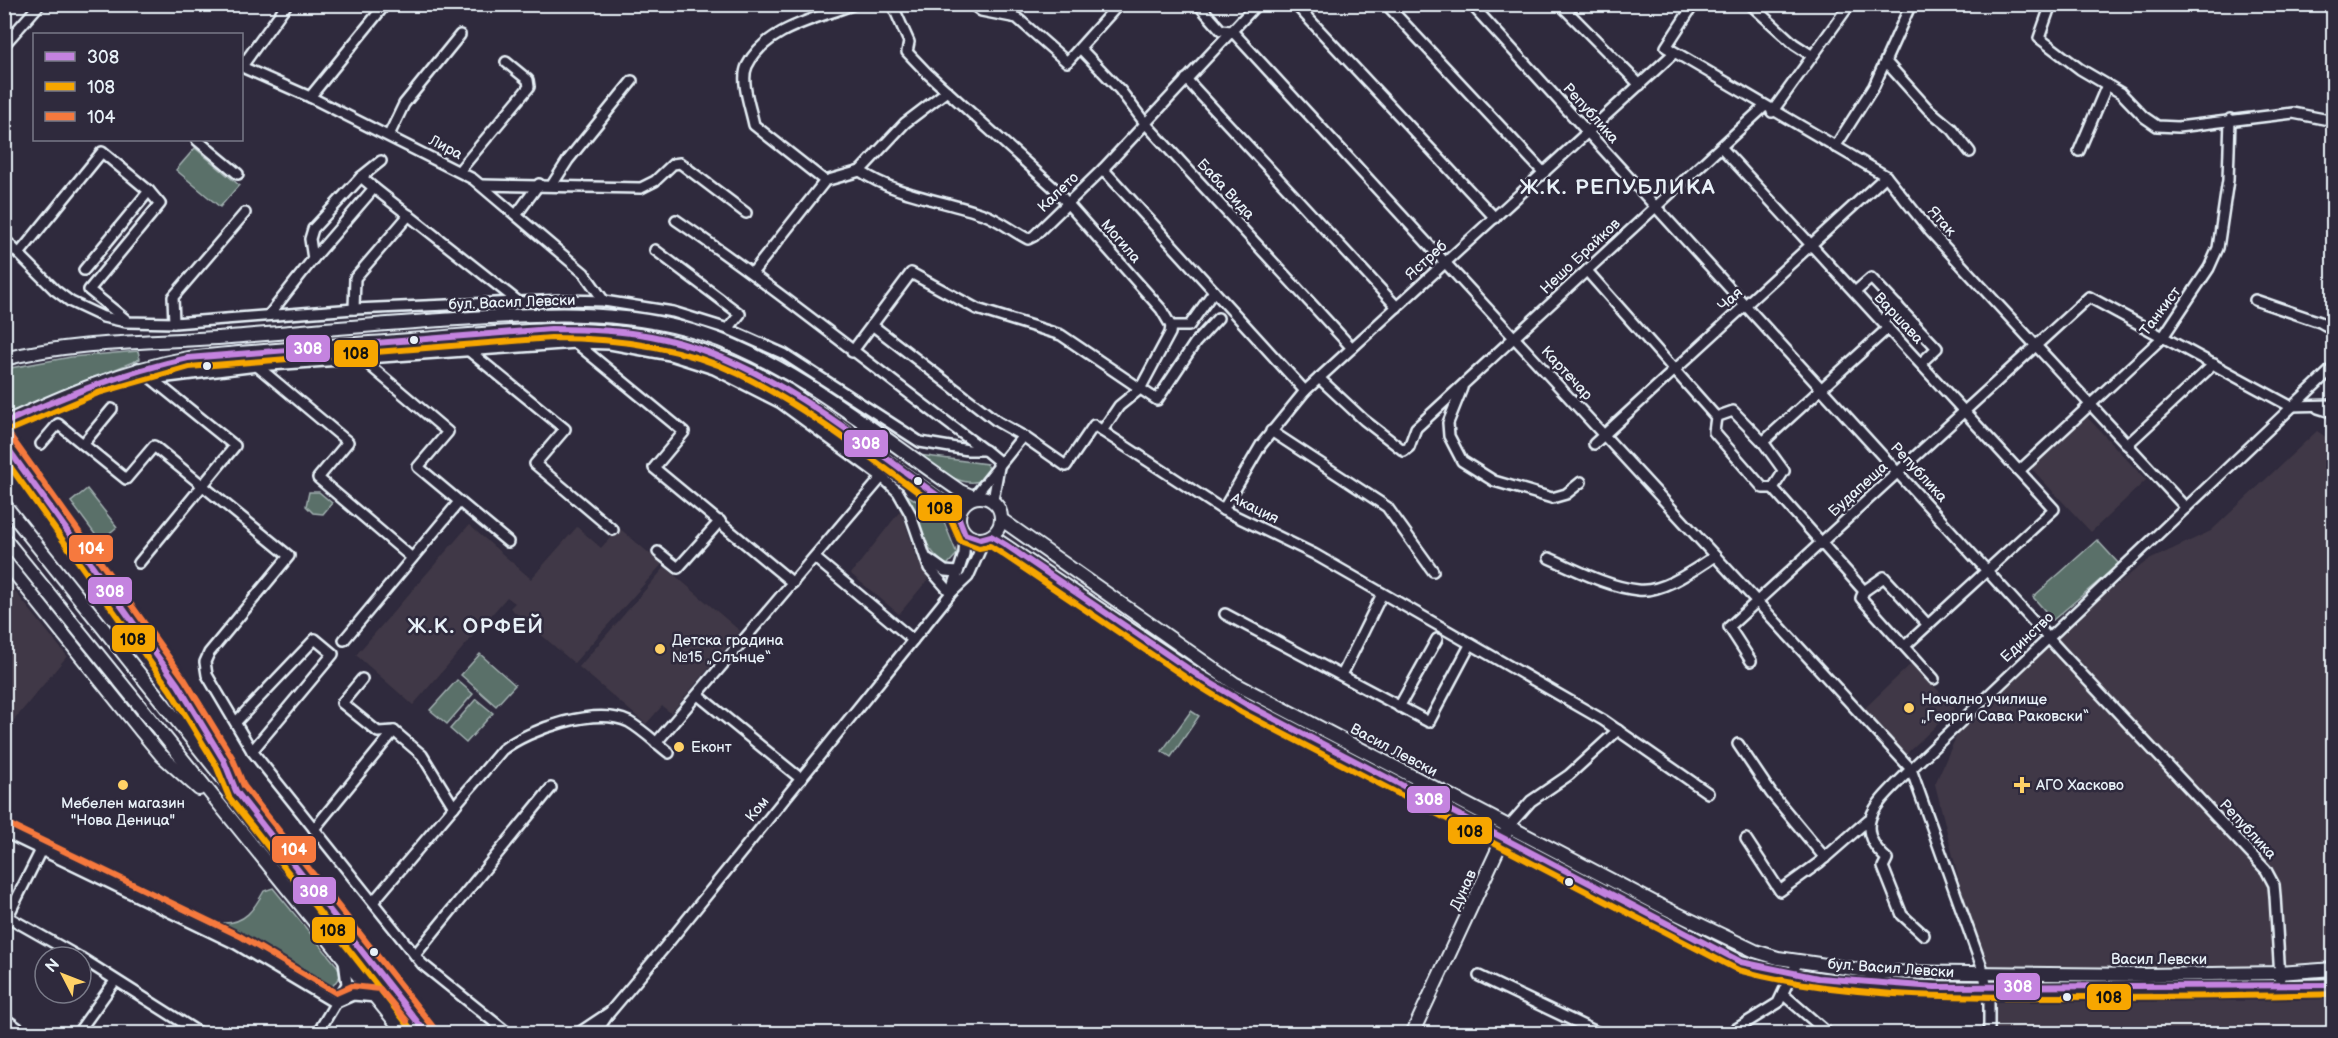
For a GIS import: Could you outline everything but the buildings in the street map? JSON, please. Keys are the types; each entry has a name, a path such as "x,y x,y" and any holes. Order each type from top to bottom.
{"main road":[{"name":"бул. Васил Левски","path":"4,359 54,350 133,341 212,338 492,316 589,314 671,325 736,347 782,370 960,491 974,497"},
{"name":"бул. Васил Левски","path":"4,423 102,380 138,368 204,356 585,328 651,336 693,347 763,375 789,391 959,513"},
{"path":"4,442 178,686 224,761 236,791"},
{"path":"974,497 993,501 998,506 1002,520 1000,526 988,538 965,534 959,513 963,505 974,497"},
{"path":"4,504 236,791 427,1034"},
{"name":"Васил Левски","path":"1002,520 1234,683 1734,942 1770,956 1798,961"},
{"path":"4,538 405,1034"},
{"name":"Васил Левски","path":"988,538 1246,704 1742,962 1793,974"},
{"path":"4,560 161,755 215,800"},
{"name":"Дунав","path":"1412,1034 1509,826"},
{"name":"бул. Васил Левски","path":"1798,961 1855,971 1984,974"},
{"name":"Васил Левски","path":"1984,974 2279,973 2334,969"},
{"name":"бул. Васил Левски","path":"1793,974 1890,986 1987,989"},
{"name":"Васил Левски","path":"1987,989 2334,985"}],"street":[{"path":"4,45 40,4"},
{"name":"Лира","path":"243,66 287,4"},
{"path":"825,181 754,125 746,81 747,66 774,37 791,27 854,4"},
{"name":"Могила","path":"892,4 909,42 907,52 1069,203 1161,309 1171,326"},
{"path":"972,4 981,11 1017,18 1067,62 1119,4"},
{"name":"Картечар","path":"1198,4 1221,30 1232,31 1911,769"},
{"name":"Калето","path":"860,171 876,182 894,189 944,201 1003,222 1028,239 1103,169 1257,4"},
{"path":"1294,4 1495,218"},
{"path":"1386,4 1544,173"},
{"name":"Република","path":"1471,4 2049,637 2266,870 2274,885 2281,987"},
{"path":"1560,4 1640,86"},
{"path":"1674,53 1666,47 1692,7 1691,4"},
{"path":"1750,4 1794,44 1811,55"},
{"name":"Нешо Брайков","path":"1319,378 1399,450 1404,451 1409,447 1416,429 1721,147 1768,109 1850,4"},
{"path":"2051,4 2038,38 2121,93 2144,117 2157,126 2178,127 2293,113 2334,121"},
{"path":"310,97 384,6"},
{"path":"1835,147 1886,62 1907,6"},
{"path":"389,135 404,104 460,35"},
{"name":"Баба Вида","path":"1080,48 1120,90 1145,123 1352,348"},
{"name":"Ястреб","path":"1223,510 1271,431 1305,391 1674,53"},
{"name":"Ятак","path":"1674,53 1886,176 1930,231 2186,508"},
{"path":"459,171 529,87 528,80 506,62"},
{"path":"1886,62 1928,109 1952,129 1970,152"},
{"name":"Лира","path":"243,67 389,135 481,185 584,273 604,301"},
{"path":"1186,80 1397,307"},
{"path":"552,185 568,160 632,81"},
{"path":"2079,150 2107,85"},
{"path":"753,272 825,181 860,171 905,123 947,91"},
{"name":"Танкист","path":"2019,471 2163,337 2196,289 2218,248 2228,180 2230,119"},
{"path":"198,141 238,174"},
{"name":"Варшава","path":"1721,147 2054,509 1988,569"},
{"path":"19,254 102,152 149,191 160,204 89,290 117,315 131,322"},
{"path":"313,259 310,239 313,229 361,177 381,161"},
{"path":"481,185 645,187 655,182 673,164 680,164 746,213"},
{"path":"1103,169 1305,391"},
{"name":"Чая","path":"1594,444 1886,176"},
{"path":"361,177 520,303"},
{"path":"517,214 539,184"},
{"path":"269,315 374,188"},
{"path":"84,270 149,191"},
{"path":"174,322 172,311 174,297 245,213"},
{"path":"354,309 355,278 409,215"},
{"path":"676,220 753,272 852,352 997,460 999,467 993,501"},
{"path":"4,239 55,290 71,302 103,317 131,322 209,321 354,309 604,301 673,312 728,330 808,368 920,442 968,450 984,450"},
{"path":"655,250 740,314 728,330"},
{"path":"1587,271 1716,417 1714,432 1763,488 1773,488 1864,591"},
{"path":"852,352 911,273 977,309 1060,335 1157,400 1195,343 1218,318"},
{"path":"1855,292 1871,278 1898,306 1937,348 1921,363"},
{"path":"872,325 998,422 1023,436 1066,466 1094,425 1101,431 1119,406 1140,389 1170,333 1171,326 1189,326 1214,291"},
{"name":"Будапеща","path":"1751,662 1729,627 2089,297 2163,337"},
{"path":"2255,300 2320,322 2334,330"},
{"path":"1763,442 1822,389 1885,325 1898,306"},
{"path":"209,321 212,338"},
{"path":"2163,337 2290,406 2334,405"},
{"path":"576,343 684,432 654,468 793,583"},
{"path":"152,380 257,366 576,343 645,349 714,369 781,403 882,477 903,498 933,575 951,593 964,554 965,534"},
{"path":"468,350 565,429 535,464 613,530"},
{"path":"361,358 448,432 418,467 508,542"},
{"path":"2127,445 2214,364"},
{"path":"257,366 348,442 318,478 412,558"},
{"name":"Единство","path":"1746,839 1780,891 1825,858 1868,820 1872,811 1911,769 2290,406 2334,367"},
{"path":"138,368 235,446 139,563"},
{"path":"1465,383 1448,423 1449,436 1462,460 1494,481 1552,498 1566,494 1581,482"},
{"path":"2310,405 2334,413"},
{"path":"83,444 112,409"},
{"path":"1716,417 1733,411 1763,442 1784,471 1773,488"},
{"path":"41,444 58,424 126,479 154,446 288,556 207,657 207,675 252,751 422,964 509,1034"},
{"name":"Акация","path":"1101,431 1223,510 1314,554 1618,730 1708,793"},
{"path":"1271,431 1387,507 1433,571"},
{"path":"974,497 1023,436"},
{"path":"656,743 882,477"},
{"path":"344,640 459,502"},
{"path":"658,552 678,568 720,521"},
{"name":"Ком","path":"578,1034 610,1012 951,593 968,578 988,538"},
{"path":"1549,558 1640,590 1663,585 1715,556"},
{"path":"815,558 913,640"},
{"path":"928,560 945,571 958,572"},
{"path":"1905,646 1988,569"},
{"path":"1928,625 1884,577 1864,591 1861,598 1934,679"},
{"path":"1342,675 1383,594"},
{"path":"1225,614 1430,722 1469,647 1473,645"},
{"path":"236,722 315,639 333,654 252,751"},
{"path":"1399,707 1437,639"},
{"path":"362,679 342,703 378,732 394,731 422,755 454,807"},
{"path":"698,695 801,779"},
{"path":"373,902 502,750 527,734 608,716 628,722 669,753"},
{"name":"Дунав","path":"1509,826 1531,801 1569,775 1618,730"},
{"path":"314,829 394,731"},
{"path":"1738,744 1770,793 1825,858"},
{"path":"1911,769 1984,974 1989,1034"},
{"path":"415,955 551,788"},
{"path":"1868,820 1877,850 1887,860 1883,867 1899,909 1924,935"},
{"path":"4,832 236,944 335,1004"},
{"path":"42,849 6,920 55,945"},
{"path":"317,1034 347,984 347,973 342,957"},
{"path":"1728,1034 1778,1003 1784,995 1798,961"},
{"path":"93,967 201,1034"},
{"path":"1479,976 1583,1030 1600,1034"},
{"path":"77,1034 115,981"},
{"path":"335,1004 353,995 375,997"},
{"path":"1784,995 1829,1034"},
{"path":"595,1034 610,1012"},
{"path":"4,1018 26,1034"}],"shaded area":[{"path":"2086,416 2146,480 2091,532 2031,468"},
{"path":"2317,431 2333,442 2333,1033 1988,1033 1980,964 1935,784 1965,717 2049,637 2147,561 2211,531"},
{"path":"901,510 916,557 930,577 899,614 851,574"},
{"path":"469,525 531,579 577,527 601,548 619,528 662,564 574,663 510,608 515,603 507,597 413,705 356,655"},
{"name":"Детска градина №15 „Слънце“","path":"665,567 740,631 671,713 662,706 646,724 579,667"},
{"path":"5,579 67,656 5,731"},
{"name":"Начално училище „Георги Сава Раковски“","path":"1912,663 1955,708 1906,754 1864,709"}],"green space":[{"path":"195,148 239,185 220,207 176,170"},
{"path":"138,351 140,359 5,415 5,369 71,357"},
{"path":"919,455 987,464 989,469 984,480 966,482 950,476"},
{"path":"87,489 117,527 100,541 71,502"},
{"path":"309,492 319,492 332,503 323,514 313,513 306,506"},
{"path":"904,493 942,517 957,554 947,565 932,552 926,543"},
{"path":"2097,540 2119,564 2053,620 2033,597"},
{"path":"480,654 515,685 496,706 461,675"},
{"path":"457,680 473,694 447,724 430,710"},
{"path":"476,699 493,713 466,743 450,729"},
{"path":"1191,711 1199,716 1171,757 1162,751"},
{"path":"273,888 338,967 340,976 332,987 321,986 263,948 220,928 222,923 230,923 243,918 264,891"}],"transit line":[{"name":"308","path":"4,423 94,386 141,370 188,358 551,329 601,330 651,336 694,347 734,363 811,406 848,430 955,508 965,534 980,539 991,536 1006,545 1199,676 1246,704 1741,962 1818,978 1935,987 2334,985"},
{"name":"108","path":"8,431 98,393 189,367 551,338 623,342 671,350 717,364 794,405 948,514 960,541 979,548 990,546 1241,712 1738,970 1816,986 1935,996 2160,997 2334,994"},
{"name":"104","path":"11,437 185,680 232,757 244,786 434,1028"},
{"name":"308","path":"4,443 178,685 224,761 236,791 427,1034"},
{"name":"108","path":"4,458 170,690 216,765 229,797 415,1034"},
{"name":"104","path":"8,824 240,936 336,993 352,986 380,989 407,1021"}],"place":[{"name":"Детска градина №15 „Слънце“","path":"660,649"},
{"name":"Начално училище „Георги Сава Раковски“","path":"1909,708"},
{"name":"Еконт","path":"679,747"},
{"name":"Мебелен магазин \"Нова Деница\"","path":"123,785"},
{"name":"АГО Хасково","path":"2022,785"}],"district":[{"name":"Ж.К. РЕПУБЛИКА","path":"1618,187"},
{"name":"Ж.К. ОРФЕЙ","path":"476,626"}]}
